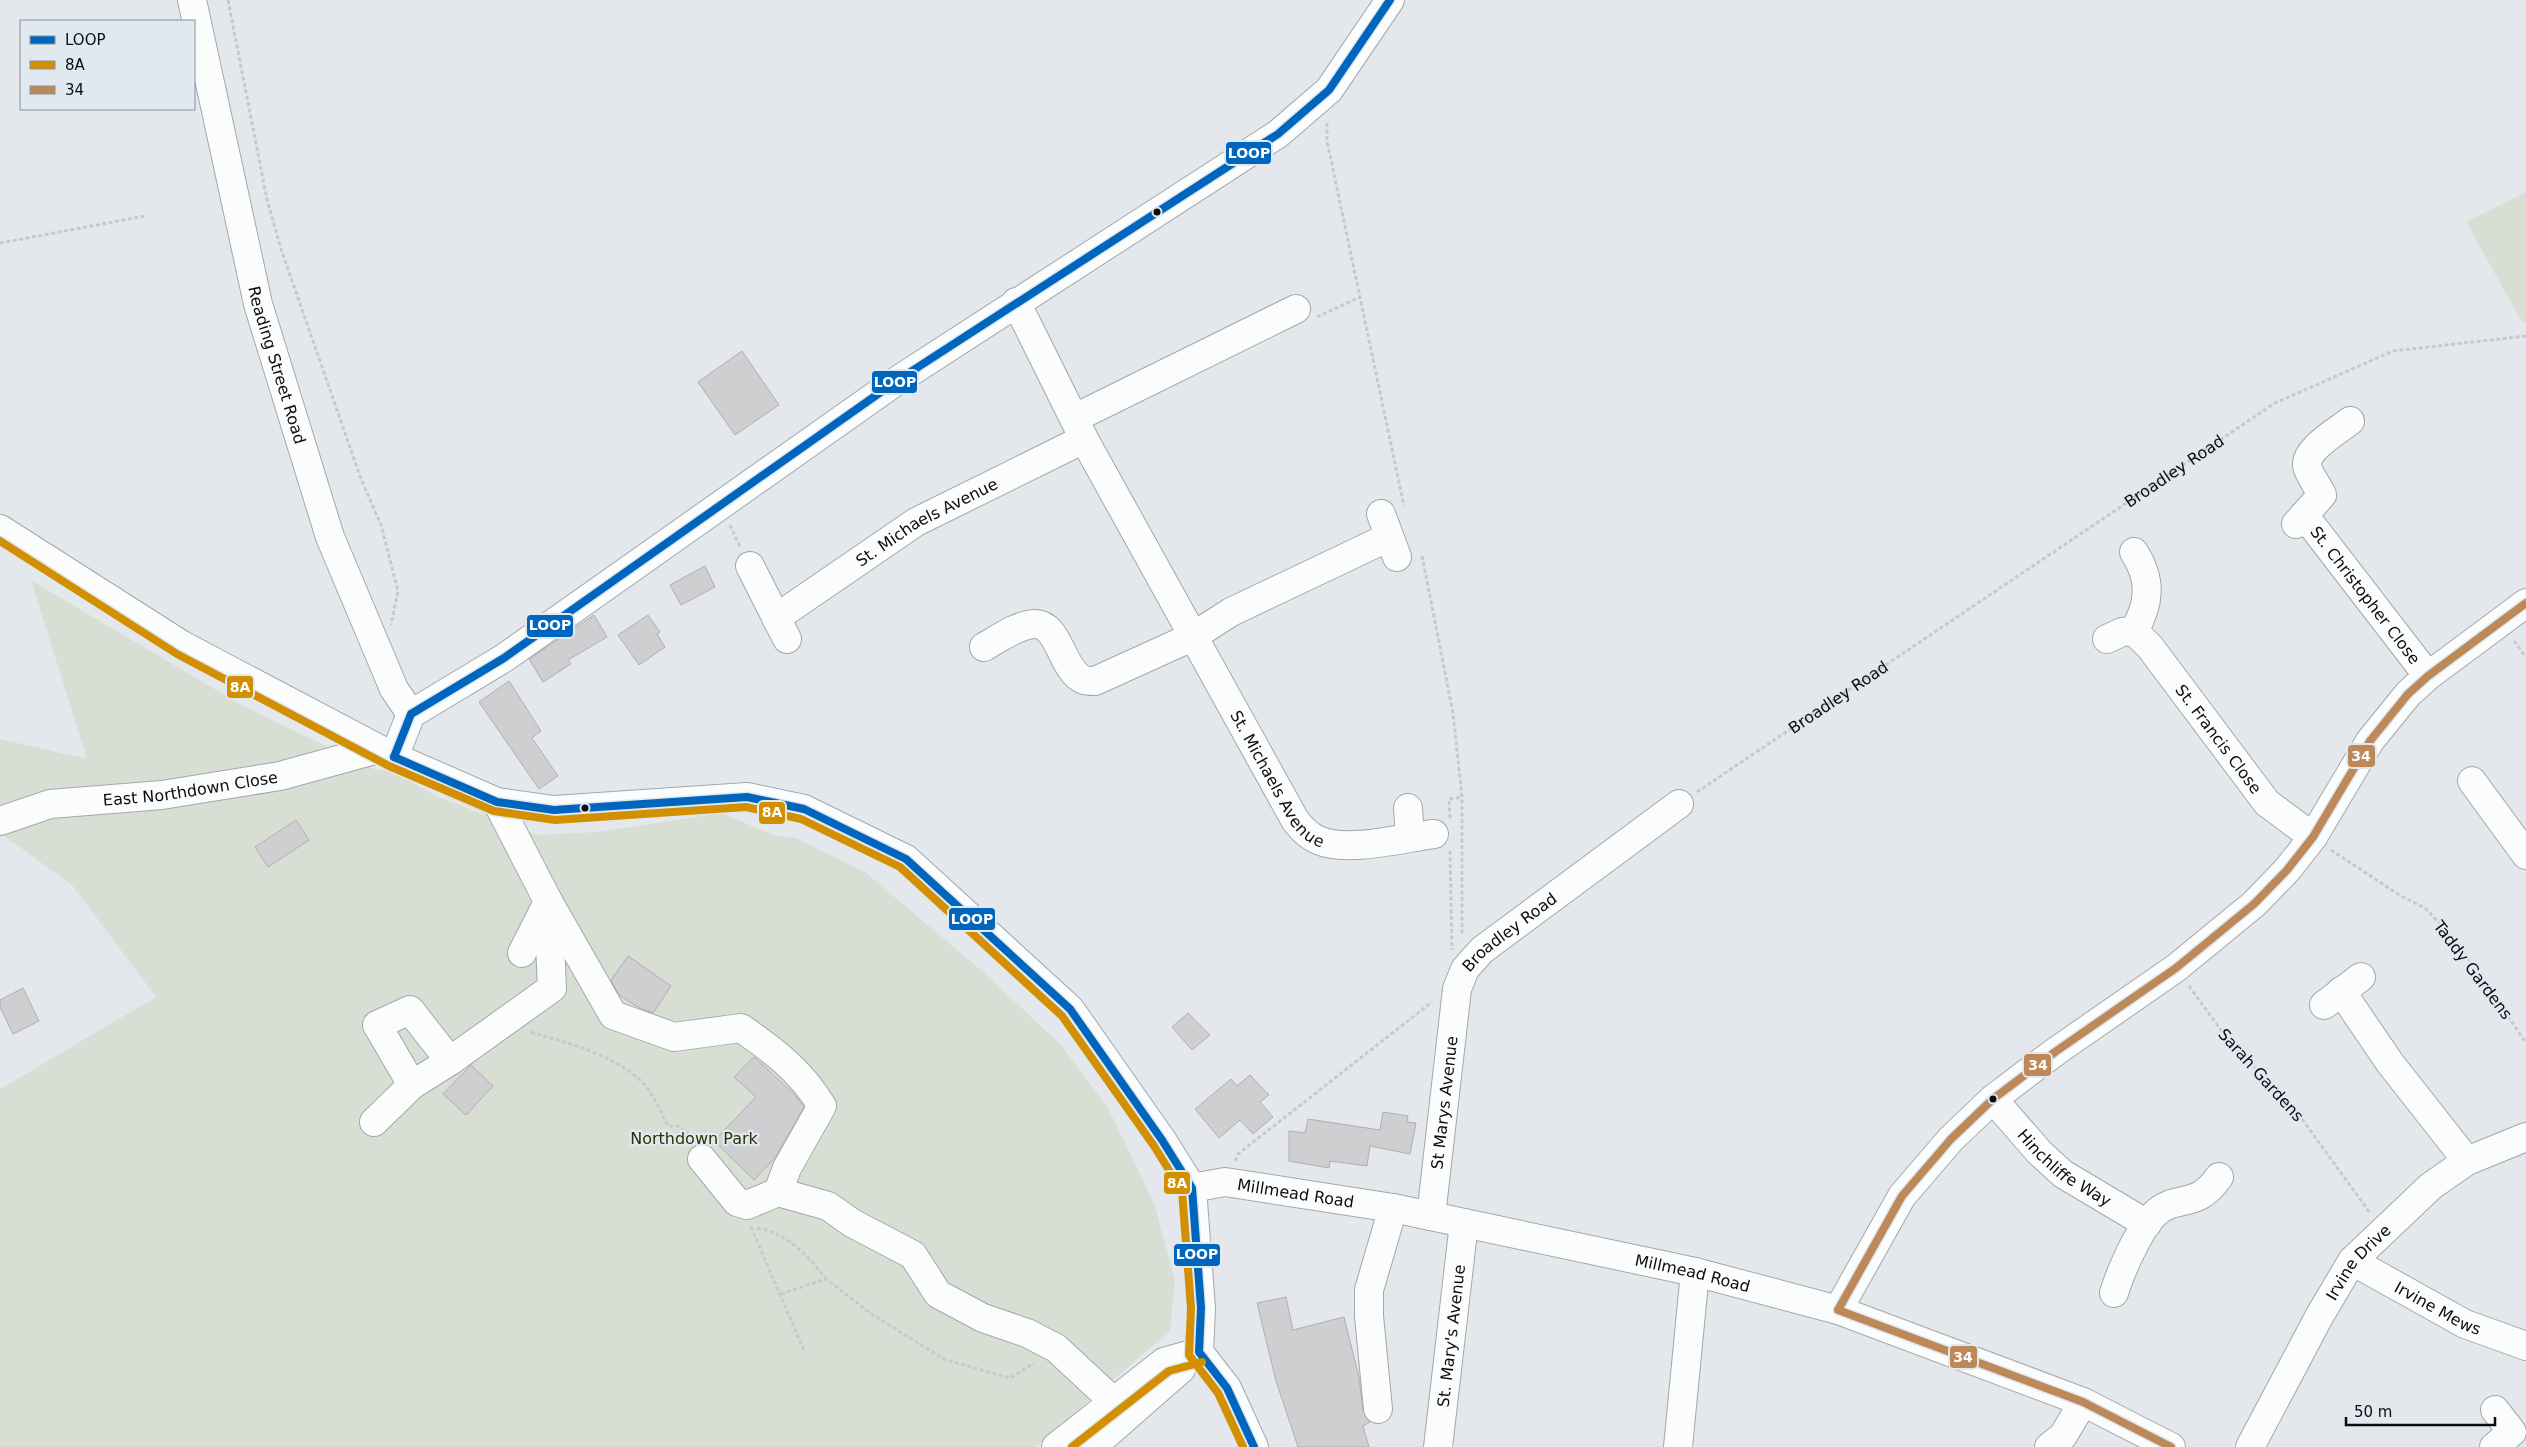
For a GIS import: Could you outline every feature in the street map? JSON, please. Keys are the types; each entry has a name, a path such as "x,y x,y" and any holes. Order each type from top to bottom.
{"street":[{"name":"Reading Street Road","path":"192,0 258,304 330,537 372,641 394,689 411,714"},
{"path":"386,753 411,714 504,658 721,507 895,382 1278,134 1329,90 1390,0"},
{"name":"St. Michaels Avenue","path":"1016,302 1080,429 1192,637 1295,820 1304,832 1318,840 1352,845 1431,835"},
{"name":"St. Michaels Avenue","path":"750,566 782,629 916,522 1296,309"},
{"name":"St. Christopher Close","path":"2350,421 2319,445 2308,458 2307,466 2322,495 2306,513 2428,676"},
{"path":"0,529 182,645 386,753 497,802 554,810 748,797 804,809 906,859 1070,1009 1162,1140 1192,1188 1201,1308 1198,1352 1227,1388 1254,1447"},
{"path":"984,646 1017,629 1034,624 1049,630 1073,672 1083,680 1095,681 1192,637 1231,612 1389,536"},
{"path":"2107,639 2122,632 2134,631 2144,613 2147,595 2146,575 2134,552"},
{"path":"1838,1310 1902,1196 1950,1139 1993,1099 2056,1052 2176,968 2254,904 2287,870 2313,837 2370,741 2408,694 2428,676 2526,603"},
{"name":"St. Francis Close","path":"2134,631 2150,647 2267,803 2313,837"},
{"name":"East Northdown Close","path":"0,821 50,804 162,795 280,776 386,753"},
{"path":"2472,782 2482,813 2526,854"},
{"path":"497,802 548,901 614,1015 674,1037 741,1028 786,1060 813,1090 822,1106 787,1168 778,1192"},
{"name":"Broadley Road","path":"1457,989 1466,969 1482,950 1680,804"},
{"path":"1408,808 1431,835"},
{"path":"522,953 548,901"},
{"path":"374,1122 412,1085 450,1061 552,988 548,901"},
{"name":"St Marys Avenue","path":"1432,1216 1457,989"},
{"path":"2342,991 2390,1063 2467,1161"},
{"path":"412,1085 377,1025 410,1010 450,1061"},
{"name":"Hinchliffe Way","path":"1993,1099 2039,1152 2063,1174 2148,1224"},
{"name":"Irvine Drive","path":"2250,1447 2320,1315 2352,1262 2382,1231 2431,1186 2467,1161 2526,1137"},
{"path":"702,1159 737,1202 747,1205 778,1192 828,1206 852,1222 913,1255 938,1294 983,1318 1027,1333 1056,1348 1112,1401"},
{"path":"2114,1293 2120,1272 2157,1211 2203,1195 2219,1178"},
{"name":"Millmead Road","path":"1192,1188 1225,1182 1392,1208 1695,1272 1838,1310 2083,1402 2171,1447"},
{"path":"1378,1409 1369,1316 1369,1290 1392,1208"},
{"name":"St. Mary's Avenue","path":"1438,1447 1464,1223"},
{"name":"Irvine Mews","path":"2352,1262 2465,1324 2526,1346"},
{"path":"1678,1447 1695,1272"},
{"path":"1056,1447 1112,1401 1164,1362 1198,1352"},
{"path":"1092,1447 1198,1352"},
{"path":"2049,1447 2063,1436 2083,1402"},
{"path":"2495,1410 2512,1432 2499,1442"}],"path":[{"path":"228,0 267,200 281,249 361,480 381,525 398,591 393,623 372,641"},
{"path":"0,243 145,216"},
{"path":"1296,309 1302,324 1360,297"},
{"name":"Broadley Road","path":"1680,804 2275,403 2393,351 2526,336"},
{"path":"721,507 750,566"},
{"path":"1457,989 1431,835 1449,799 1462,797"},
{"name":"Taddy Gardens","path":"2313,837 2355,867 2425,908 2445,929 2470,962 2526,1043"},
{"name":"Sarah Gardens","path":"2176,968 2234,1048 2286,1097 2382,1231"},
{"name":"Broadley Road","path":"1225,1182 1238,1154 1436,999 1457,989"},
{"path":"504,1022 607,1057 640,1081 655,1100 668,1126 680,1126 693,1137 702,1159"},
{"path":"805,1352 751,1227 766,1229 795,1247 811,1258 826,1279 873,1315 944,1359 1010,1378 1056,1348"},
{"path":"781,1294 826,1279"}],"green space":[{"path":"2526,192 2526,322 2522,322 2466,222"},
{"name":"Northdown Park","path":"31,580 243,706 374,769 396,772 436,796 538,835 598,832 721,813 777,836 796,838 865,872 982,971 1060,1044 1107,1106 1154,1203 1175,1280 1170,1331 1035,1447 0,1447 0,1089 156,997 72,885 0,833 0,739 87,759"}],"building":[{"path":"742,351 779,405 735,435 698,382"},
{"path":"705,566 715,587 681,605 670,585"},
{"path":"594,615 607,637 568,660 571,664 543,682 529,659"},
{"path":"648,615 660,632 657,634 665,647 639,665 618,635"},
{"path":"509,681 541,731 532,738 558,776 539,789 479,702"},
{"path":"296,820 309,840 268,867 255,847"},
{"path":"628,956 671,986 653,1013 638,1007 619,995 611,980"},
{"path":"23,988 39,1021 13,1034 0,1007 0,1000"},
{"path":"1188,1013 1210,1035 1192,1050 1172,1027"},
{"path":"754,1057 794,1094 804,1107 775,1158 754,1180 714,1141 756,1097 734,1077"},
{"path":"471,1065 493,1086 466,1115 443,1094"},
{"path":"1250,1075 1269,1095 1260,1102 1273,1117 1253,1134 1240,1120 1219,1138 1195,1109 1231,1079 1237,1086"},
{"path":"1383,1112 1408,1116 1407,1122 1416,1123 1410,1154 1370,1146 1367,1166 1330,1161 1329,1168 1289,1161 1289,1131 1305,1133 1308,1119 1380,1130"},
{"path":"1286,1297 1293,1330 1344,1317 1359,1377 1363,1411 1370,1422 1363,1426 1369,1447 1298,1447 1276,1381 1257,1303"}],"transit line":[{"name":"LOOP","path":"394,757 411,714 504,658 895,382 1278,134 1329,90 1390,0"},
{"name":"8A","path":"0,541 177,654 389,766 494,811 555,820 746,807 801,819 900,867 1062,1016 1154,1146 1182,1191 1191,1308 1189,1355 1218,1393 1243,1447"},
{"name":"34","path":"2171,1447 2083,1402 1838,1310 1902,1196 1951,1139 1993,1099 2055,1052 2176,968 2254,904 2287,870 2313,837 2370,741 2408,694 2428,676 2526,603"},
{"name":"LOOP","path":"394,757 497,802 554,810 747,797 804,809 906,859 1070,1009 1162,1140 1192,1188 1201,1308 1199,1352 1227,1388 1254,1447"},
{"name":"8A","path":"1072,1447 1169,1371 1202,1362"}]}
